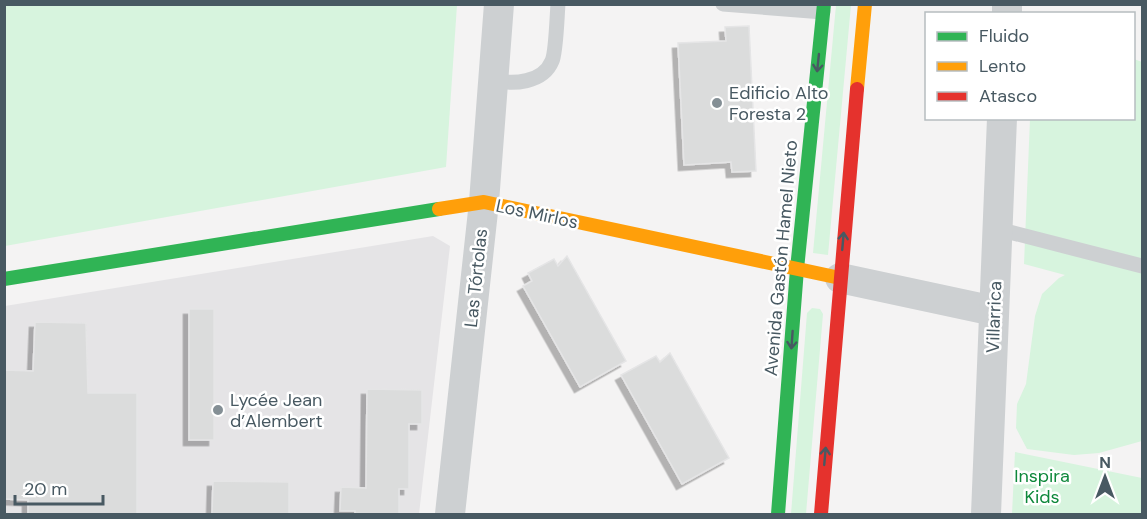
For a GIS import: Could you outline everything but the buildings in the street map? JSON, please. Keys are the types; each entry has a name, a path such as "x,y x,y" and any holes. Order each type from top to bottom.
{"main road":[{"path":"821,514 865,4"},
{"name":"Avenida Gastón Hamel Nieto","path":"778,514 797,269 823,8"},
{"name":"Los Mirlos","path":"4,279 484,202 840,278"}],"street":[{"name":"Las Tórtolas","path":"450,514 484,202 499,4"},
{"name":"Villarrica","path":"986,514 1002,120"},
{"name":"Los Mirlos","path":"840,278 994,310"}],"lane":[{"path":"493,80 519,83 543,72 552,62 558,4"},
{"path":"723,4 823,8"},
{"path":"998,229 1143,266"}],"shaded area":[{"name":"Lycée Jean d’Alembert","path":"433,236 450,246 419,514 5,514 5,306"}],"green space":[{"path":"5,4 457,5 446,167 5,246"},
{"path":"836,5 851,5 828,255 813,253"},
{"path":"1135,59 1142,62 1142,441 1099,453 1074,455 1027,449 1016,428 1017,404 1026,384 1035,316 1042,294 1065,275 1024,264 1030,120 1135,120"},
{"path":"812,308 820,309 823,314 806,514 791,514 807,313"},
{"name":"Inspira Kids","path":"1015,452 1142,478 1142,514 1012,514"}],"traffic: fast":[{"path":"778,514 797,269 824,4"},
{"path":"4,279 439,209"}],"traffic: slow":[{"path":"857,89 865,4"},
{"path":"439,209 484,202 840,278"}],"traffic: jam":[{"path":"821,514 857,89"}],"place":[{"name":"Edificio Alto Foresta 2","path":"717,103"},
{"name":"Lycée Jean d’Alembert","path":"218,410"}]}
